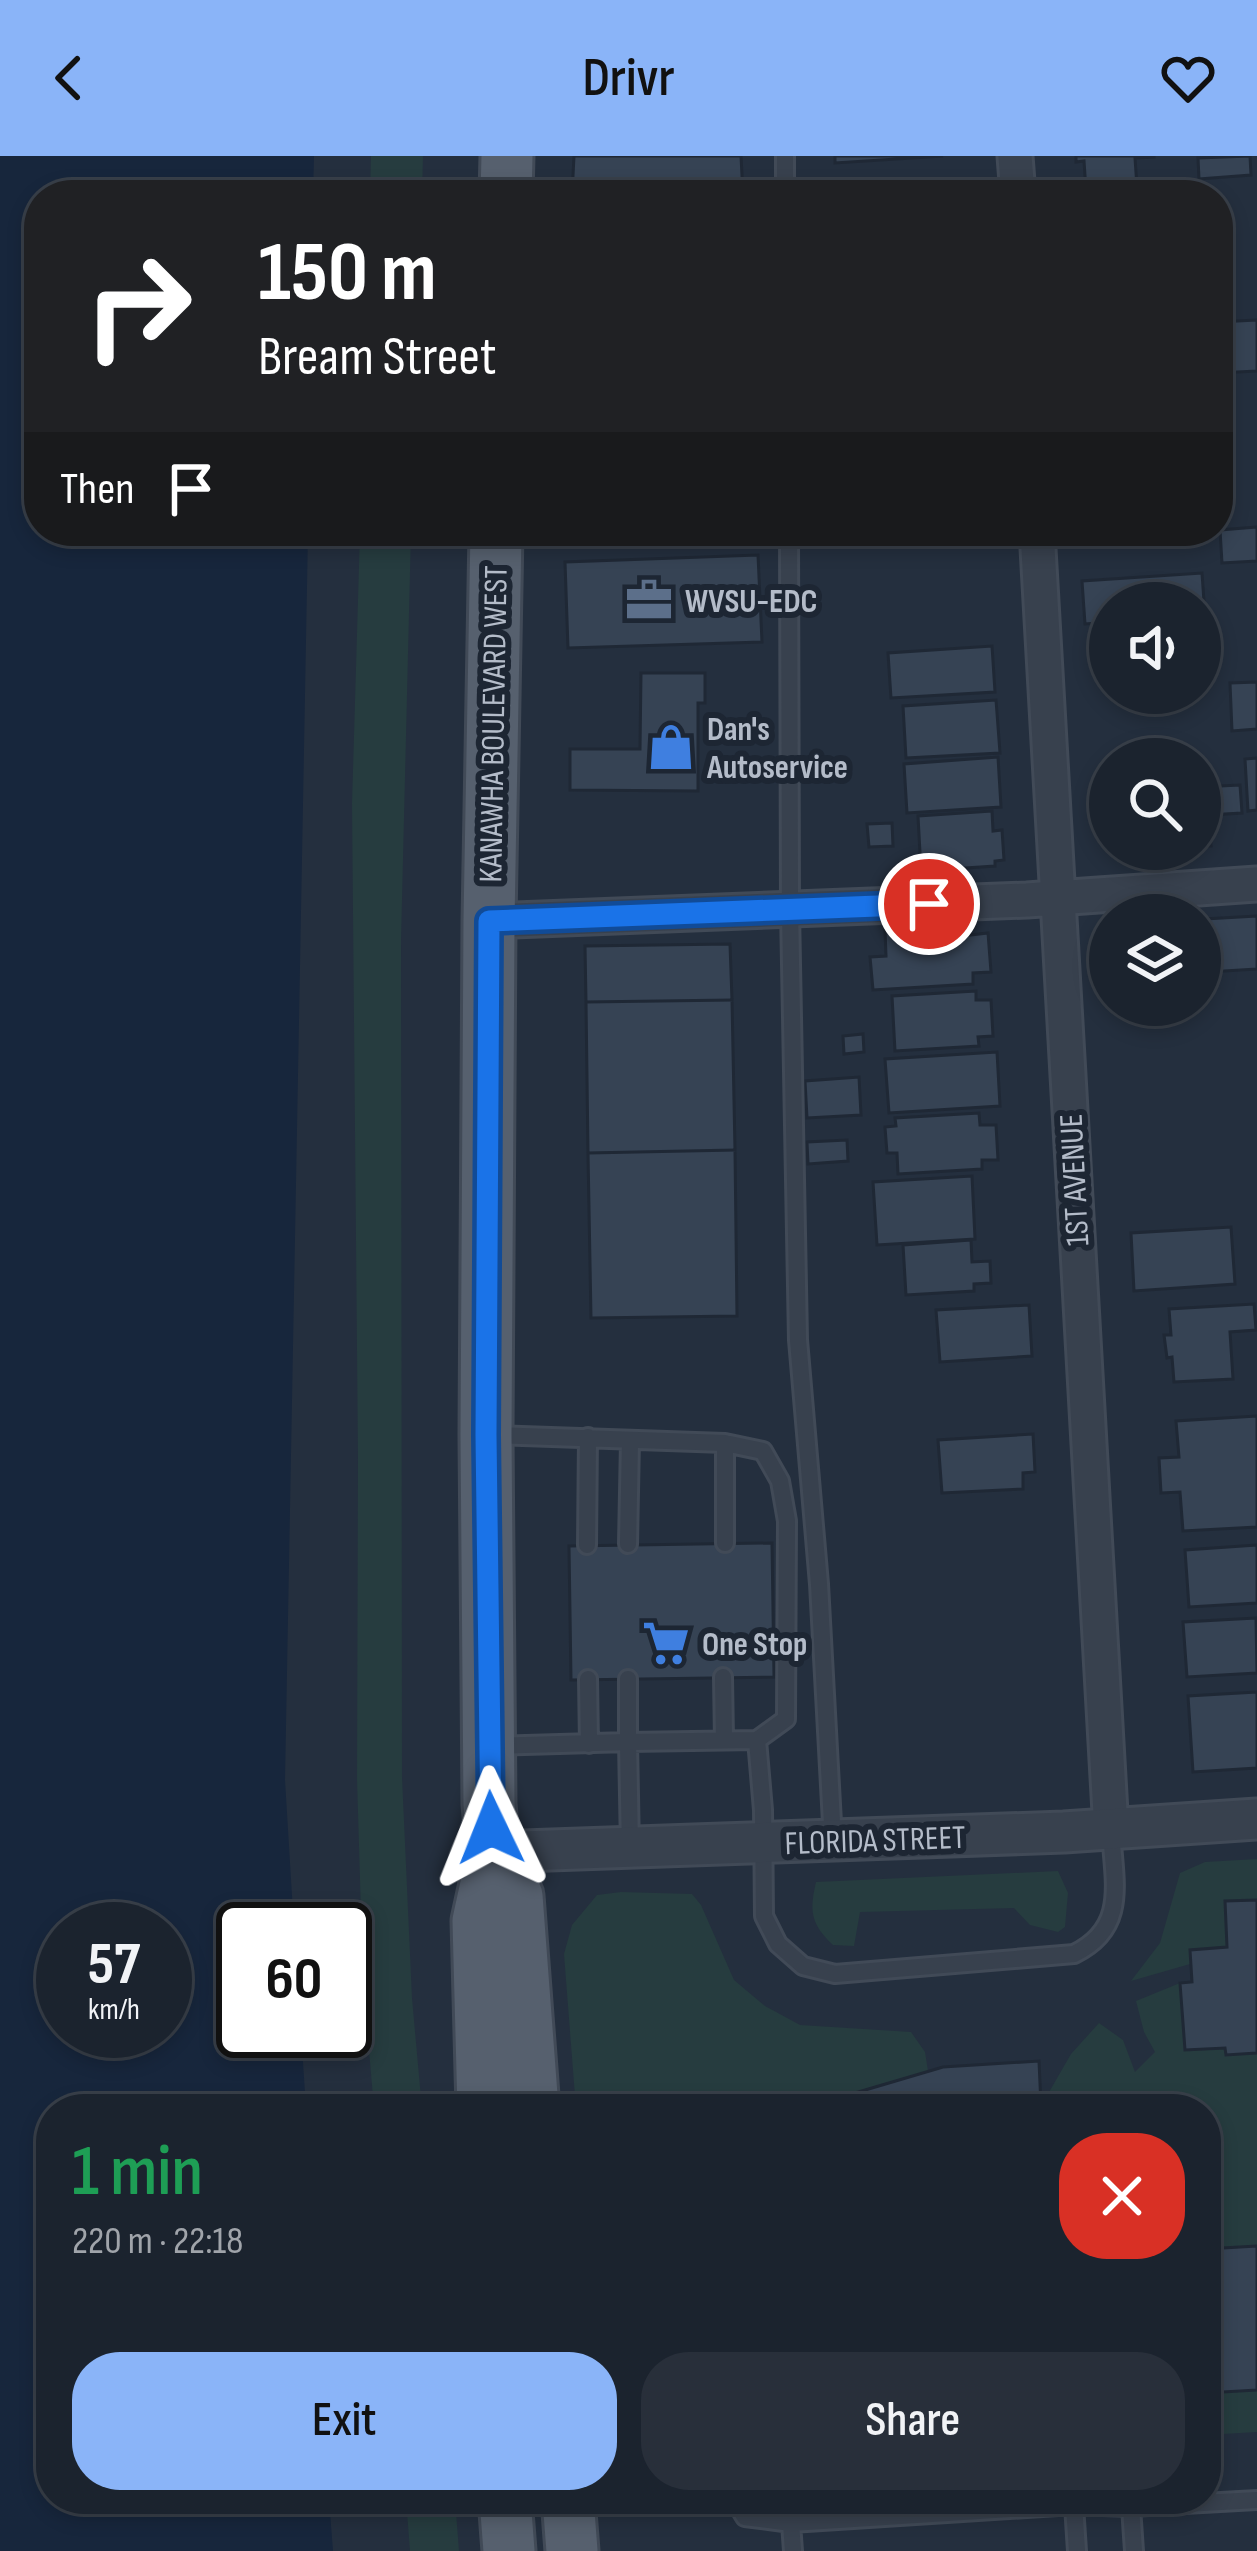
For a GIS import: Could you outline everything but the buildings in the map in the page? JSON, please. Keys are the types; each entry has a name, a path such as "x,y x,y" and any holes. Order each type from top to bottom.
{"main road":[{"name":"KANAWHA BOULEVARD WEST","path":"483,2094 478,1921 493,1852 486,1435 496,546"},
{"name":"KANAWHA BOULEVARD WEST","path":"493,1852 517,1896 532,2094"},
{"path":"507,2514 509,2551"},
{"path":"569,2514 572,2551"}],"street":[{"name":"1ST AVENUE","path":"1038,546 1111,1830"},
{"path":"489,921 1058,898 1257,884"},
{"name":"FLORIDA STREET","path":"493,1852 1111,1830 1257,1820"}],"lane":[{"path":"789,546 798,1340 833,1840"},
{"path":"486,1435 724,1442 763,1451 780,1481 788,1521 786,1719 757,1740 488,1746"},
{"path":"587,1545 588,1437"},
{"path":"628,1544 630,1441"},
{"path":"724,1442 724,1544"},
{"path":"723,1677 724,1740"},
{"path":"588,1679 590,1744"},
{"path":"628,1679 630,1848"},
{"path":"757,1740 764,1916 778,1944 803,1966 835,1974 1074,1954 1094,1944 1108,1927 1115,1898 1111,1830"},
{"path":"1221,2502 1257,2500"},
{"path":"743,2514 791,2523 932,2514"},
{"path":"1075,2514 1077,2551"},
{"path":"1131,2514 1134,2551"},
{"path":"791,2523 793,2551"}],"green space":[{"path":"371,156 423,156 422,180 370,180"},
{"path":"360,546 411,546 401,941 402,1777 421,2094 373,2094 372,1902 361,1902 357,1779 352,804"},
{"path":"1257,1859 1257,1900 1225,1902 1227,1947 1191,1950 1190,1964 1131,1981 1160,1943 1180,1873 1205,1862"},
{"path":"1058,1871 1068,1893 1065,1927 1058,1932 1030,1925 1014,1908 860,1912 854,1946 833,1945 814,1917 816,1882"},
{"path":"692,1894 734,1980 765,2006 800,2025 911,2032 925,2052 928,2071 851,2094 575,2094 564,1954 572,1925 597,1895"},
{"path":"1180,1983 1185,2050 1225,2048 1227,2055 1257,2053 1257,2246 1221,2248 1221,2094 1048,2094 1071,2054 1099,2023 1123,2040 1135,2072 1155,2052 1136,2001"},
{"path":"1257,2390 1257,2432 1221,2434 1221,2392"},
{"path":"407,2514 456,2514 459,2551 410,2551"}],"water":[{"path":"0,156 314,156 313,180 24,180 24,546 308,546 285,1780 292,1902 216,1902 216,2058 303,2058 305,2094 36,2094 36,2514 330,2514 333,2551 0,2551"}],"place":[{"name":"WVSU-EDC","path":"649,600"},
{"name":"Dan's Autoservice","path":"671,747"},
{"name":"One Stop","path":"666,1643"}],"route":[{"path":"491,1828 486,1435 489,921 929,904"}]}
